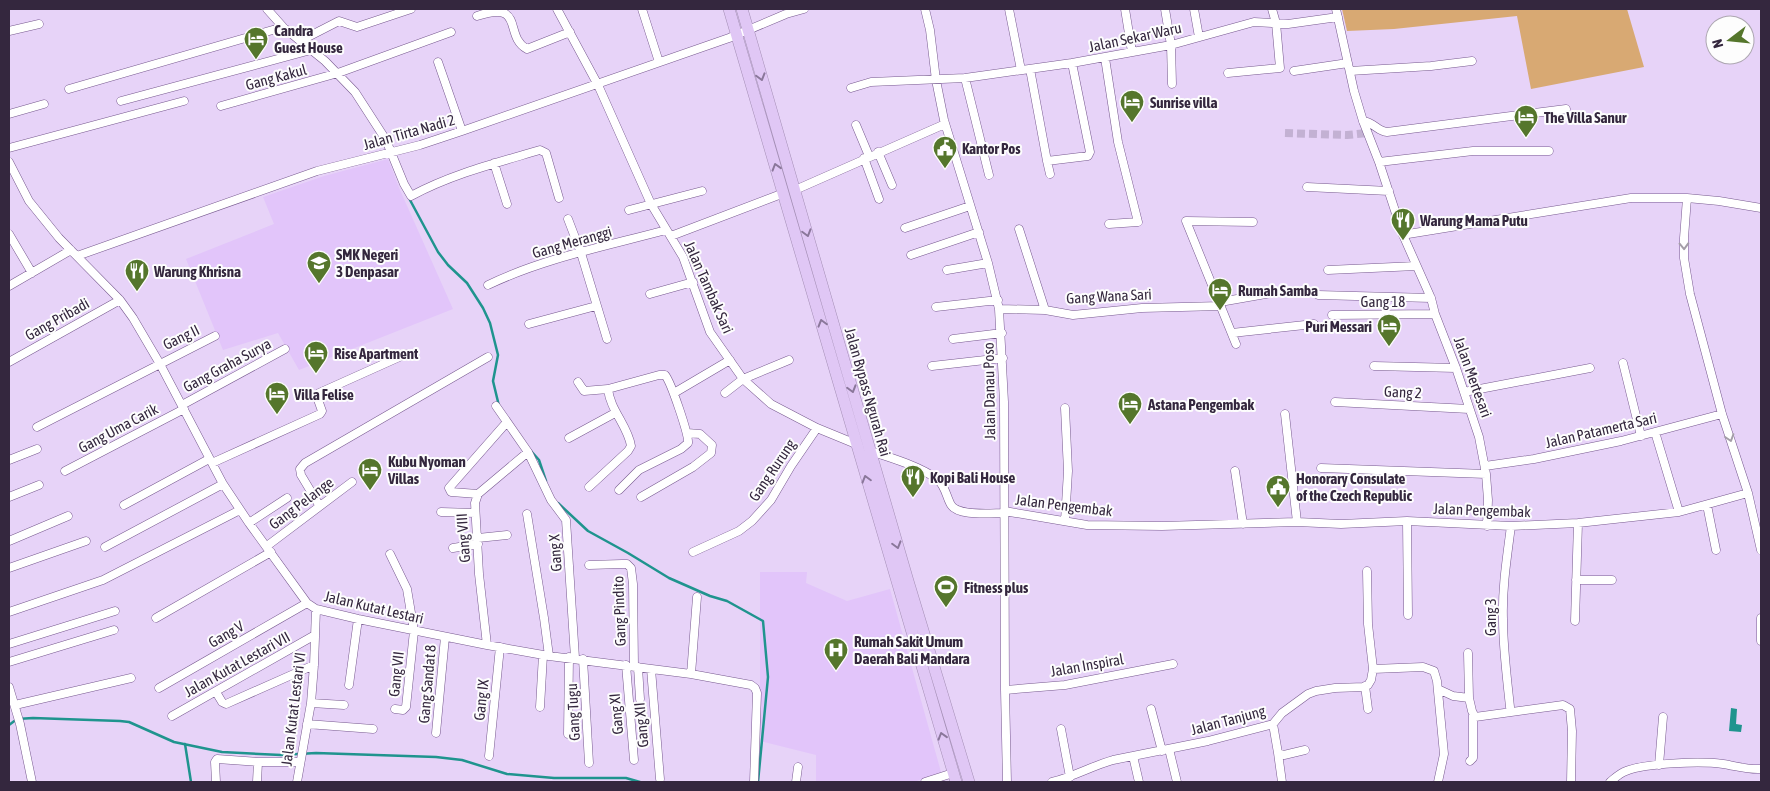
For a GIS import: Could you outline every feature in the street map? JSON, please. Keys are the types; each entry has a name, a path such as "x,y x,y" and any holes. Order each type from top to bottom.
{"highway":[{"name":"Jalan Bypass Ngurah Rai","path":"729,9 742,32 789,191 870,451 886,525 954,778"},
{"name":"Jalan Bypass Ngurah Rai","path":"742,9 742,32"},
{"name":"Jalan Bypass Ngurah Rai","path":"789,191 856,444 886,525 969,782"}],"street":[{"path":"280,9 269,11 283,28 338,73 366,107 386,140 404,184 411,196 436,183 494,163 540,150 546,153 559,198"},
{"path":"300,41 339,21 357,27 411,9"},
{"path":"477,16 495,9 503,9 508,13 521,45 527,49 570,32"},
{"name":"Jalan Tambak Sari","path":"557,9 598,85 651,204 683,257 710,332 743,379 771,404 817,428 856,444"},
{"path":"642,9 659,62"},
{"name":"Jalan Tirta Nadi 2","path":"9,286 74,253 317,171 392,152 462,131 598,85 786,14 804,9"},
{"name":"Jalan Danau Poso","path":"925,9 930,30 944,124 988,263 998,300 1002,333 1007,782"},
{"path":"1010,9 1020,70"},
{"path":"1125,9 1132,52"},
{"path":"1165,9 1171,45 1172,84"},
{"path":"1194,9 1199,37"},
{"path":"1228,73 1280,68 1276,23 1272,9"},
{"name":"Jalan Sekar Waru","path":"851,88 871,82 965,78 1105,58 1171,45 1254,22 1304,23 1337,13"},
{"name":"Jalan Mertesari","path":"1337,13 1363,122 1407,244 1431,298 1479,437 1486,470 1487,526"},
{"path":"9,31 39,24"},
{"path":"69,89 283,28"},
{"name":"Gang Kakul","path":"221,106 338,73 451,32"},
{"path":"121,101 311,50"},
{"path":"1105,58 1118,142 1138,222 1109,224"},
{"path":"1294,71 1349,67 1432,66 1472,61"},
{"path":"438,62 462,131"},
{"path":"1047,161 1090,154 1072,63"},
{"path":"1030,69 1050,174"},
{"path":"965,78 989,175"},
{"path":"9,148 184,101"},
{"path":"9,114 44,104"},
{"path":"1363,122 1371,122 1383,132 1387,132 1566,109"},
{"name":"Gang Meranggi","path":"488,285 505,277 581,253 668,233 789,191 944,124"},
{"path":"856,126 879,199"},
{"path":"1379,162 1473,151 1549,151"},
{"path":"878,152 892,185"},
{"name":"Jalan Kutat Lestari","path":"9,162 29,201 59,238 120,300 133,318 160,364 223,484 307,603 316,609 358,619 487,645 546,655 692,674 751,685 757,693 754,782"},
{"path":"494,163 507,204"},
{"path":"1307,187 1388,191"},
{"path":"629,210 702,191"},
{"path":"1408,234 1631,198 1687,198 1761,208"},
{"path":"1687,198 1684,244 1689,288 1722,414 1748,493 1761,550"},
{"path":"904,228 970,206"},
{"name":"Jalan Mertesari","path":"1397,215 1407,229 1407,244"},
{"path":"568,219 581,253 607,339"},
{"path":"1236,344 1186,221 1253,222"},
{"path":"1019,229 1045,310"},
{"path":"911,255 978,232"},
{"path":"9,234 32,273"},
{"path":"947,270 988,263"},
{"path":"1328,270 1416,266"},
{"path":"650,294 692,282"},
{"name":"Gang Wana Sari","path":"999,309 1045,310 1078,315 1142,308 1220,304 1277,292"},
{"path":"1318,295 1431,298"},
{"name":"Gang Pribadi","path":"9,362 120,300"},
{"path":"936,307 998,300"},
{"path":"529,324 596,306"},
{"name":"Gang 18","path":"1332,315 1435,314"},
{"path":"1232,333 1314,324"},
{"path":"953,339 1002,333"},
{"name":"Gang II","path":"37,427 215,336"},
{"name":"Gang Graha Surya","path":"182,407 285,350"},
{"path":"124,504 210,461 320,414 322,411 316,397 319,393 406,354"},
{"path":"319,505 301,475 300,468 305,463 488,357"},
{"path":"932,366 1003,358"},
{"path":"674,393 730,360"},
{"path":"725,393 743,379 789,360"},
{"path":"1622,364 1641,436"},
{"path":"1374,366 1456,368"},
{"path":"1464,392 1590,368"},
{"path":"578,382 584,391 608,389 661,375 667,377 674,393 687,432 688,441 686,446 640,470 629,478 619,490"},
{"path":"589,487 630,448 631,443 615,413 608,389"},
{"name":"Gang 2","path":"1335,402 1469,409"},
{"name":"Gang X","path":"496,406 528,452 551,500 566,520 576,658"},
{"name":"Gang Uma Carik","path":"66,471 182,407"},
{"path":"1065,408 1068,471 1065,521"},
{"path":"569,438 615,413"},
{"path":"1286,414 1297,522"},
{"name":"Jalan Patamerta Sari","path":"1321,468 1486,470 1641,436 1722,414"},
{"path":"478,494 451,492 449,488 507,422"},
{"name":"Gang Rurung","path":"693,552 739,531 752,521 771,500 817,428"},
{"path":"641,497 693,467 711,453 712,446 700,434 687,432"},
{"path":"1655,432 1679,512"},
{"path":"9,460 37,448"},
{"name":"Jalan Pengembak","path":"870,451 903,462 938,480 953,509 963,512 1004,512 1087,524 1297,522 1341,524 1407,521 1511,526 1578,523 1679,512 1748,493"},
{"name":"Gang VIII","path":"487,645 479,574 475,503 478,494 528,452"},
{"path":"1234,471 1242,524"},
{"name":"Gang Pelange","path":"156,618 269,549 319,505 352,482"},
{"path":"105,547 223,484"},
{"path":"9,497 39,485"},
{"path":"249,523 287,498"},
{"path":"1707,505 1716,550"},
{"path":"9,612 103,580 240,510"},
{"path":"441,512 475,513"},
{"path":"526,514 544,618 546,655 540,707"},
{"path":"9,541 68,516"},
{"path":"1407,521 1408,616"},
{"path":"1575,621 1578,523"},
{"name":"Gang 3","path":"1510,707 1503,618 1504,586 1511,526"},
{"path":"454,548 507,535"},
{"path":"9,568 86,541"},
{"path":"390,554 407,589 414,631"},
{"name":"Gang Pindito","path":"589,565 627,564 631,568 633,584 633,666"},
{"path":"1367,571 1368,624 1372,669 1371,680 1365,686 1368,709"},
{"path":"1576,580 1612,580"},
{"path":"692,674 697,597"},
{"name":"Gang V","path":"159,688 307,603"},
{"name":"Jalan Kutat Lestari VI","path":"297,782 310,703 314,665 316,609"},
{"path":"9,644 115,611"},
{"path":"1761,618 1761,641"},
{"path":"349,686 358,619"},
{"path":"9,662 114,630"},
{"name":"Gang VII","path":"395,709 403,710 406,707 414,631"},
{"name":"Jalan Kutat Lestari VII","path":"172,716 315,636"},
{"name":"Gang Sandat 8","path":"436,733 445,637"},
{"name":"Gang IX","path":"489,756 500,647"},
{"path":"1468,653 1469,698 1473,715 1473,758 1470,761"},
{"path":"568,734 576,658"},
{"name":"Gang Tugu","path":"576,658 589,763"},
{"name":"Jalan Inspiral","path":"1005,690 1065,685 1173,664"},
{"path":"216,692 222,702 226,704 314,665"},
{"path":"633,666 640,698"},
{"name":"Gang XI","path":"633,666 628,699 634,760"},
{"path":"1372,669 1423,667 1430,669 1436,676 1444,754 1438,782"},
{"name":"Gang XII","path":"651,669 660,779"},
{"path":"15,705 132,678"},
{"name":"Jalan Tanjung","path":"1052,782 1070,777 1100,764 1273,724 1282,713 1308,694 1316,691 1365,686"},
{"path":"9,687 19,720 32,782"},
{"path":"1438,689 1453,696 1469,698"},
{"path":"628,699 652,699"},
{"path":"310,703 344,705"},
{"path":"1473,715 1479,717 1566,706 1570,709 1572,720 1571,782"},
{"path":"1151,709 1177,782"},
{"path":"1659,765 1663,717"},
{"path":"307,724 373,729"},
{"path":"1273,724 1282,782"},
{"path":"1061,729 1070,777"},
{"path":"1278,752 1284,755 1305,750"},
{"path":"1133,756 1139,782"},
{"path":"216,782 214,762 217,759 258,762 301,760"},
{"path":"257,782 258,762"},
{"path":"1610,782 1624,771 1638,767 1659,765 1704,763 1761,768"},
{"path":"796,782 798,767"},
{"path":"926,782 954,778"}],"shaded area":[{"path":"1342,9 1627,9 1644,67 1531,89 1517,16 1394,29 1347,31"},
{"name":"SMK Negeri 3 Denpasar","path":"388,159 453,309 299,370 278,333 223,350 186,259 274,224 263,197 324,176"},
{"name":"Rumah Sakit Umum Daerah Bali Mandara","path":"760,572 807,572 806,583 847,601 890,589 941,772 914,782 816,782 816,755 760,741"},
{"path":"1731,708 1737,709 1736,724 1742,725 1741,732 1729,731"}],"waterway":[{"path":"410,200 438,252 448,265 467,283 490,323 498,355 493,381 499,406"},
{"path":"531,451 539,460 546,481"},
{"path":"558,503 588,531 669,578 710,596 727,601 763,621 768,677 758,782"},
{"path":"9,725 17,719 33,718 120,721 129,722 174,742 222,752 281,755 316,753 436,757 462,760 507,774 554,778 626,778 640,782"},
{"path":"185,744 191,782"}],"tunnel":[{"path":"1285,133 1347,135 1367,133"}],"place":[{"name":"Candra Guest House","path":"256,60"},
{"name":"Sunrise villa","path":"1132,123"},
{"name":"The Villa Sanur","path":"1526,138"},
{"name":"Kantor Pos","path":"945,169"},
{"name":"Warung Mama Putu","path":"1403,241"},
{"name":"SMK Negeri 3 Denpasar","path":"319,284"},
{"name":"Warung Khrisna","path":"137,292"},
{"name":"Rumah Samba","path":"1220,311"},
{"name":"Puri Messari","path":"1389,347"},
{"name":"Rise Apartment","path":"316,374"},
{"name":"Villa Felise","path":"277,415"},
{"name":"Astana Pengembak","path":"1130,425"},
{"name":"Kubu Nyoman Villas","path":"370,491"},
{"name":"Kopi Bali House","path":"913,498"},
{"name":"Honorary Consulate of the Czech Republic","path":"1278,508"},
{"name":"Fitness plus","path":"946,608"},
{"name":"Rumah Sakit Umum Daerah Bali Mandara","path":"836,671"}]}
